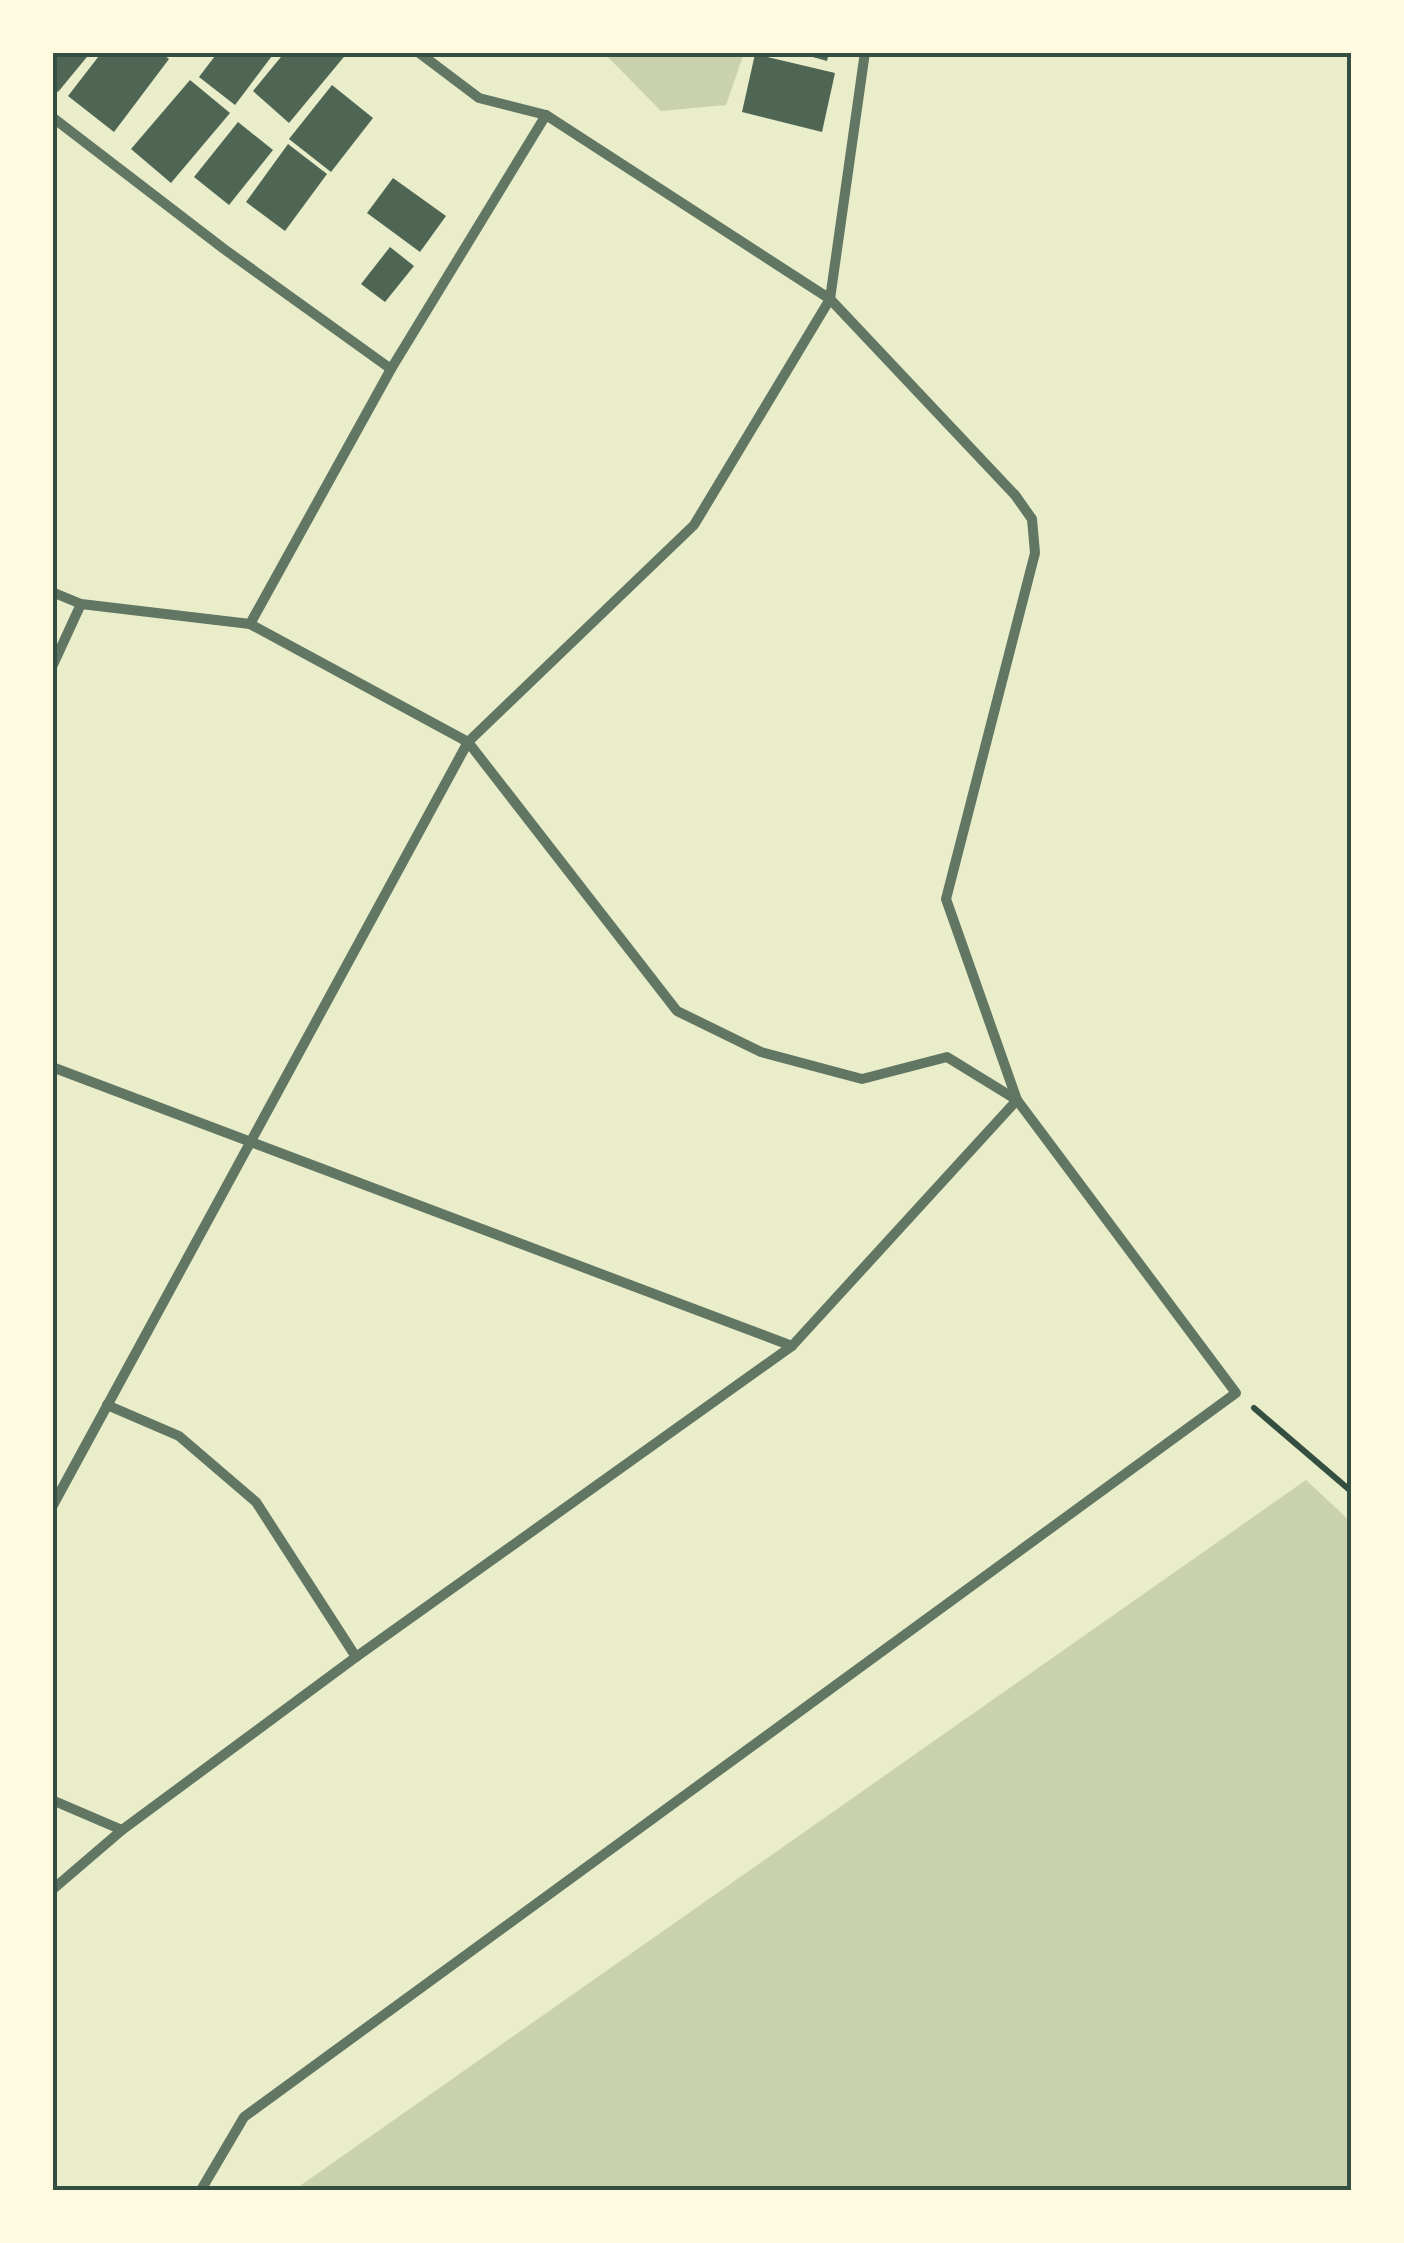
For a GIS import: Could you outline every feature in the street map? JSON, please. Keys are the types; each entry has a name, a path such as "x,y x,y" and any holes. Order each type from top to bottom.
{"street":[{"path":"200,2190 244,2117 1236,1393 1017,1100 946,900 1035,553 1032,519 830,299 546,115 479,98 418,52"},
{"path":"52,1507 468,742 694,526 830,299 864,52"},
{"path":"250,624 391,368 546,115"},
{"path":"52,118 224,249 391,368"},
{"path":"52,592 81,604 250,624 468,742 677,1011 761,1052 862,1078 947,1057 1017,1100"},
{"path":"52,667 81,604"},
{"path":"52,1067 792,1346"},
{"path":"52,1890 122,1830 356,1657 792,1346 1017,1100"},
{"path":"107,1405 179,1436 256,1502 356,1657"},
{"path":"52,1800 122,1830"}],"path":[{"path":"1236,1393 1352,1492"}],"green space":[{"path":"604,53 744,53 726,105 661,111"},
{"path":"1306,1480 1351,1522 1351,2190 294,2190"}],"building":[{"path":"52,52 91,52 58,92 52,87"},
{"path":"102,52 160,52 169,59 114,132 68,96"},
{"path":"218,52 275,52 235,105 199,77"},
{"path":"285,52 348,52 289,123 253,91"},
{"path":"795,52 829,52 827,61"},
{"path":"755,54 835,73 822,132 742,112"},
{"path":"190,80 230,113 171,183 131,149"},
{"path":"332,85 373,118 331,172 289,139"},
{"path":"238,122 273,150 229,205 194,177"},
{"path":"288,144 327,174 285,231 246,202"},
{"path":"393,178 446,216 420,252 367,213"},
{"path":"390,247 414,266 385,302 361,284"}]}
